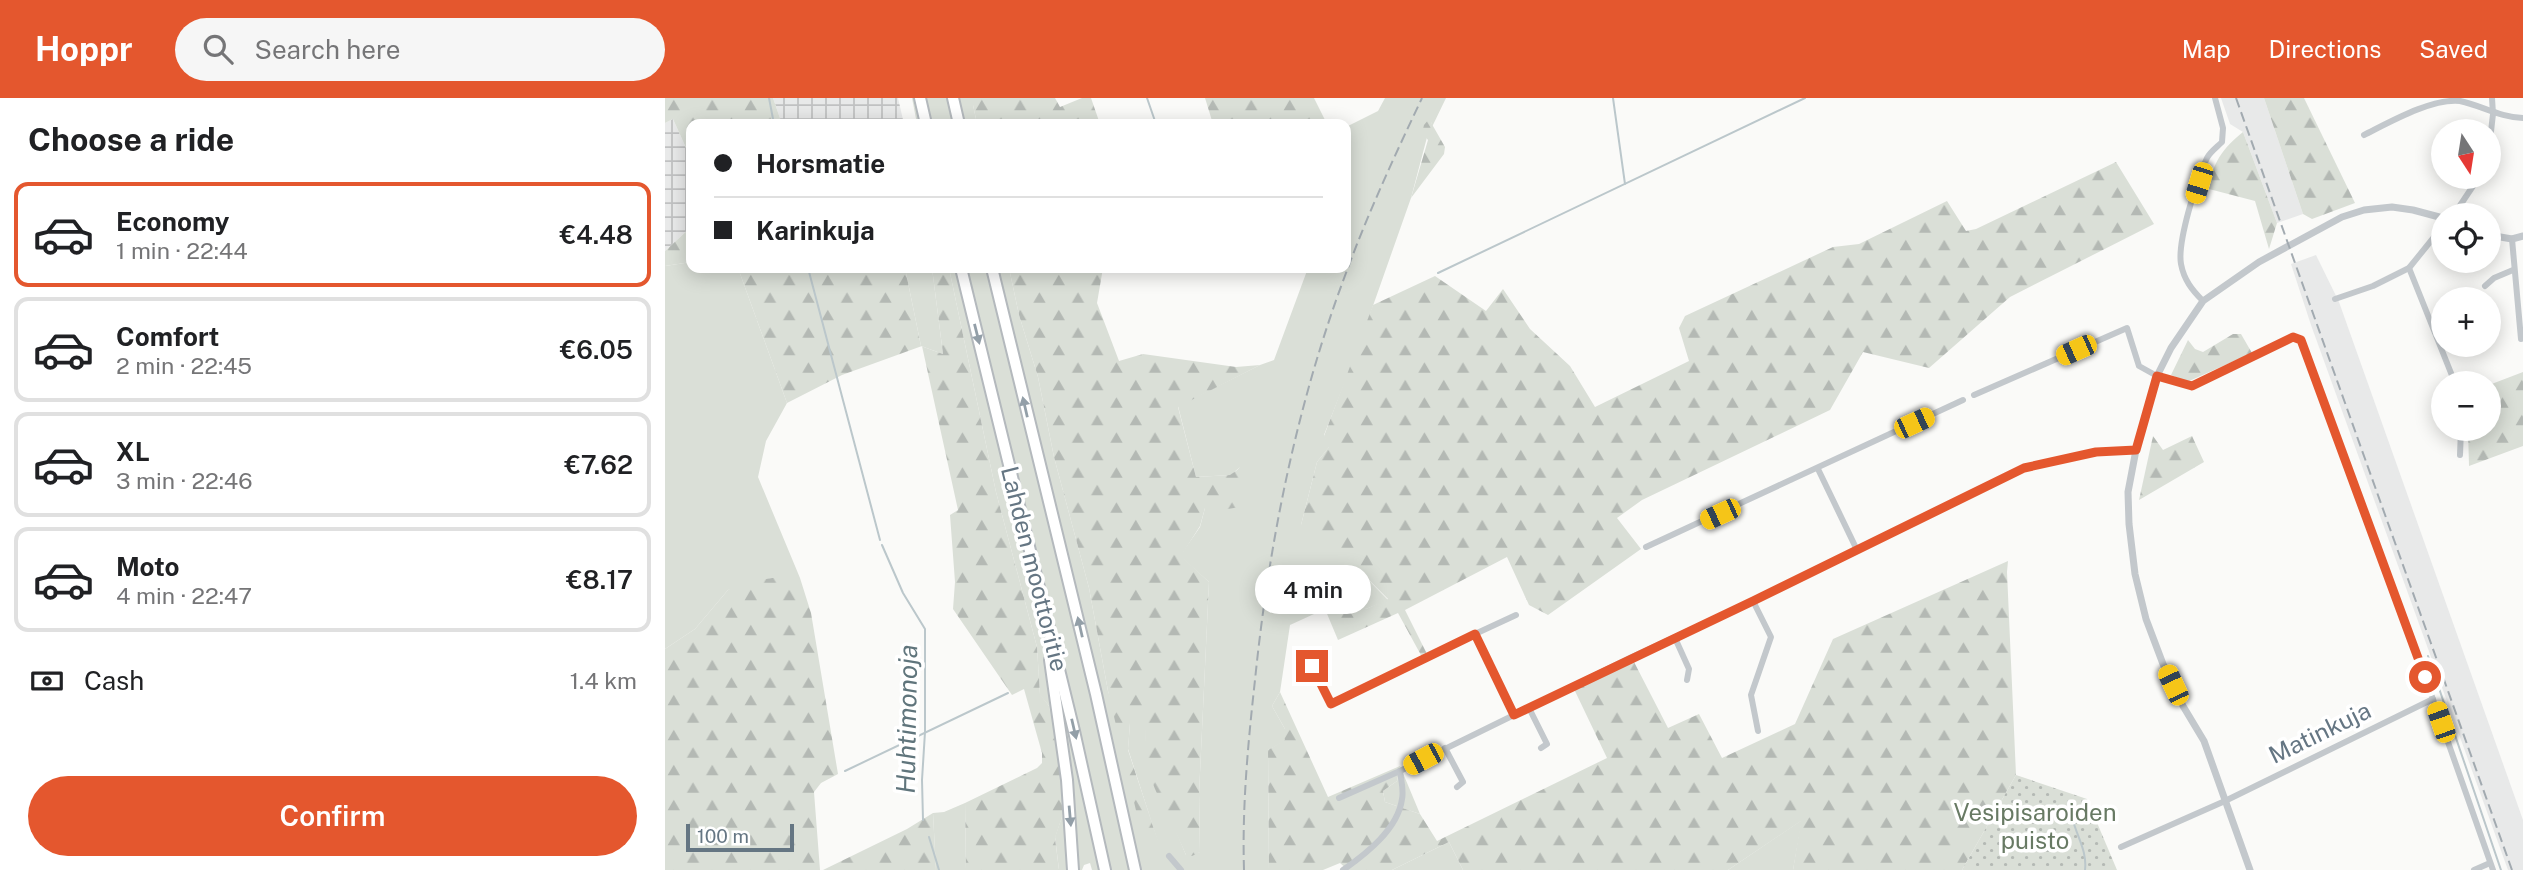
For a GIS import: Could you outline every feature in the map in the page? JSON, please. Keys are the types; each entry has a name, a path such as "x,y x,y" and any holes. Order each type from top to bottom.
{"highway":[{"path":"920,98 925,119"},
{"path":"953,98 958,119"},
{"name":"Lahden moottoritie","path":"962,273 1074,731 1105,870"},
{"name":"Lahden moottoritie","path":"993,273 1096,694 1135,870"},
{"path":"1039,592 1062,732 1073,870"}],"street":[{"path":"2203,301 2189,288 2184,275 2180,262 2181,240 2207,159 2222,142 2223,128 2215,98"},
{"path":"2492,98 2492,119"},
{"path":"2364,135 2433,101 2456,99 2493,114 2523,118"},
{"path":"2250,870 2204,741 2173,685 2146,619 2135,574 2129,524 2128,492 2136,450 2157,376 2171,348 2203,301 2259,262 2342,217 2364,210 2392,207 2431,215"},
{"path":"2501,237 2512,239 2523,236"},
{"path":"2512,239 2521,339"},
{"path":"2335,299 2373,286 2409,268 2431,241"},
{"path":"2409,268 2450,371"},
{"path":"2485,286 2494,278 2513,270"},
{"path":"1974,395 2127,328 2139,366 2157,376 2192,386 2293,337 2301,340 2433,699 2491,866 2474,870"},
{"path":"1646,547 1963,400"},
{"path":"2460,455 2461,441"},
{"path":"1339,798 1753,601 2024,468 2096,452 2136,450"},
{"path":"1818,469 1857,550"},
{"path":"1753,601 1771,637 1751,695 1759,731"},
{"path":"1312,666 1331,704 1516,615"},
{"path":"1475,634 1514,715"},
{"path":"1675,638 1689,669 1687,680"},
{"name":"Matinkuja","path":"2121,846 2225,801 2433,699"},
{"path":"1529,708 1547,744 1541,748"},
{"path":"1445,748 1463,782 1457,787"},
{"path":"1343,870 1372,846 1398,813 1403,797 1400,771"},
{"path":"1169,856 1181,870"}],"shaded area":[{"path":"773,98 898,98 903,119 780,119"},
{"path":"2221,98 2264,98 2303,214 2277,223 2243,132 2230,124"},
{"path":"673,119 686,148 686,232 665,251 665,123"},
{"path":"2316,255 2339,302 2523,820 2523,870 2508,870 2311,325 2291,264"}],"green space":[{"path":"665,98 773,98 780,119 686,119 686,148 673,119 665,123"},
{"path":"912,98 973,98 976,119 916,119"},
{"path":"973,98 1055,98 1060,107 1082,98 1091,98 1098,119 976,119"},
{"path":"1205,98 1314,98 1324,119 1211,119"},
{"path":"1385,98 1446,98 1432,127 1431,122 1411,198 1356,354 1324,435 1330,446 1317,462 1301,525 1315,525 1388,600 1366,609 1333,589 1325,609 1290,625 1280,692 1272,706 1285,729 1285,741 1268,750 1269,870 1092,870 1090,863 1084,865 1082,870 1059,870 1055,837 1064,811 1049,706 1040,695 1037,647 996,492 950,273 1010,273 1019,315 1038,377 1054,457 1089,588 1108,691 1158,842 1128,749 1130,723 1145,723 1153,774 1186,855 1200,852 1199,794 1209,582 1180,556 1200,527 1205,508 1240,467 1231,475 1196,477 1178,406 1274,360 1306,273 1351,273 1351,124 1378,111"},
{"path":"2264,98 2304,98 2355,203 2312,219 2303,214"},
{"path":"1429,119 1445,147 1444,154 1411,198 1428,140 1422,133"},
{"path":"2243,132 2277,223 2269,249 2255,201 2209,189 2220,157"},
{"path":"2116,162 2154,224 2010,297 1929,368 1863,352 1830,410 1642,500 1617,518 1641,549 1548,615 1529,605 1507,557 1405,610 1427,654 1422,657 1398,613 1338,640 1325,609 1333,589 1345,583 1366,609 1388,599 1364,575 1313,534 1315,525 1301,525 1317,462 1329,447 1324,436 1373,305 1435,276 1486,311 1503,289 1530,329 1570,366 1595,407 1689,361 1679,328 1685,316 1833,247 1859,244 1947,201 1966,231 1976,229"},
{"path":"686,232 686,263 665,266 665,251"},
{"path":"686,263 686,273 740,273 787,403 766,441 758,477 800,578 772,578 728,590 695,629 665,649 665,266"},
{"path":"740,273 906,273 921,346 842,375 787,403"},
{"path":"906,273 933,273 943,354 921,346"},
{"path":"933,273 950,273 996,492 1037,647 1040,694 1049,706 1060,759 1064,811 1055,838 1059,870 966,870 965,803 1037,768 1042,763 1042,753 1024,689 1012,695 953,609 955,582 950,515 958,510 922,346 943,354"},
{"path":"1010,273 1102,273 1097,303 1119,361 1143,354 1236,367 1260,365 1178,407 1196,477 1230,475 1250,461 1240,507 1215,511 1205,508 1200,526 1181,556 1209,582 1199,794 1200,852 1192,856 1186,855 1151,779 1146,759 1145,724 1130,723 1128,750 1158,842 1142,836 1108,691 1089,588 1054,457 1038,377 1019,315"},
{"path":"2233,334 2241,334 2252,353 2187,382 2171,375 2188,340 2195,349 2203,352"},
{"path":"2523,372 2523,446 2469,466 2468,441 2501,441 2501,380"},
{"path":"2153,436 2163,450 2192,436 2204,462 2139,500"},
{"path":"2008,561 2016,775 1962,870 1793,870 1801,821 1728,870 1463,870 1449,842 1392,870 1348,870 1340,863 1323,870 1269,870 1268,750 1285,740 1285,729 1272,706 1280,692 1328,797 1400,766 1397,781 1383,791 1385,802 1420,814 1437,841 1607,758 1574,689 1633,660 1668,728 1699,714 1722,758 1795,724 1833,639"},
{"path":"772,578 800,578 811,613 838,774 821,783 814,792 820,870 665,870 665,649 695,629 728,590 739,584"},
{"path":"1400,766 1420,814 1385,802 1383,791 1397,781"},
{"name":"Vesipisaroiden puisto","path":"2016,775 2087,799 2117,870 1962,870"},
{"path":"965,803 966,870 936,870 933,813 944,812"},
{"path":"933,813 936,870 823,870 907,829"},
{"path":"1802,820 1793,870 1728,870"},
{"path":"1449,842 1463,870 1392,870"}],"waterway":[{"name":"Huhtimonoja","path":"769,98 773,119"},
{"path":"1147,98 1154,119"},
{"path":"1613,98 1625,184"},
{"path":"1438,273 1805,98"},
{"name":"Huhtimonoja","path":"809,273 880,540"},
{"name":"Huhtimonoja","path":"882,545 903,593 925,629 923,820"},
{"path":"2428,656 2501,870"},
{"name":"Huhtimonoja","path":"845,771 1008,693"},
{"path":"2077,816 2074,824 2084,852 2085,870"},
{"name":"Huhtimonoja","path":"929,837 939,870"}],"railway":[{"path":"1351,261 1422,98"},
{"path":"2236,98 2512,870"},
{"path":"1244,870 1246,775 1268,576 1299,423 1346,273"}],"route":[{"path":"1312,666 1331,704 1475,634 1514,715 2024,468 2096,452 2136,450 2157,376 2192,386 2293,337 2301,340 2425,677"}]}
